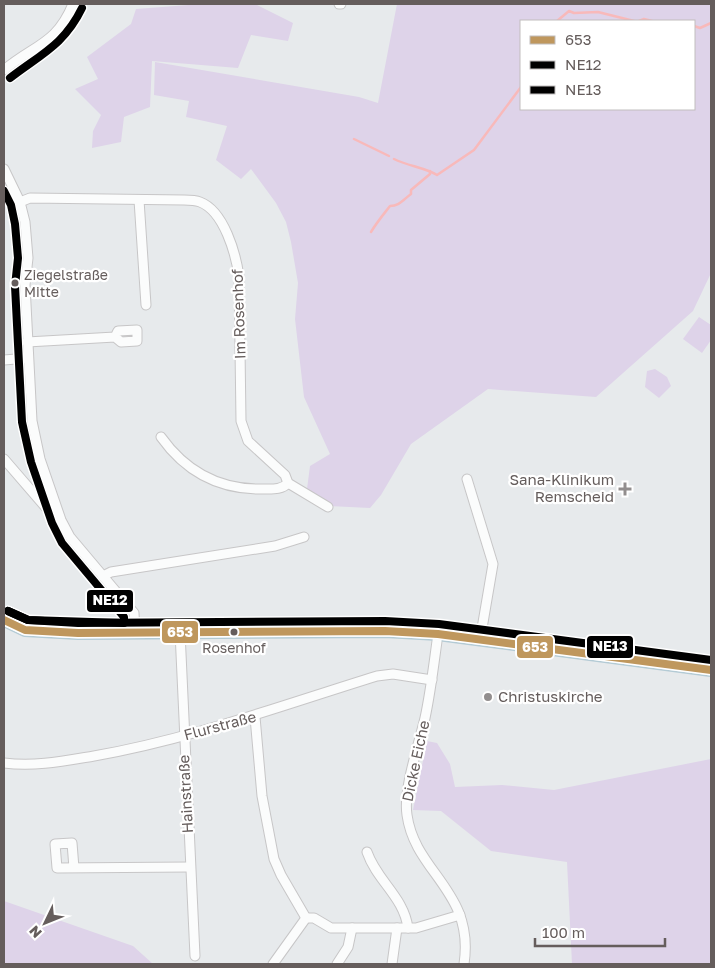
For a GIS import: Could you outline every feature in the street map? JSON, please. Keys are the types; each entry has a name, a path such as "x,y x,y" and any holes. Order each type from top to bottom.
{"main road":[{"path":"4,620 25,630 34,631 135,633 384,631 438,634 711,670"}],"street":[{"path":"4,70 53,37 61,29 73,4"},
{"path":"4,169 20,202 28,247 25,285 33,432 47,485 70,537 134,613 135,633"},
{"name":"Im Rosenhof","path":"20,202 30,198 202,202 225,228 232,246 239,277 242,428 248,441 285,475 288,483 328,507"},
{"path":"139,200 146,305"},
{"path":"27,342 116,337"},
{"path":"4,360 28,358"},
{"path":"161,437 188,466 216,482 240,488 260,489 278,488 288,483"},
{"path":"4,459 48,510 61,520"},
{"path":"467,479 493,564 480,640"},
{"path":"103,576 111,572 275,546 304,537"},
{"name":"Hainstraße","path":"180,632 183,736 195,956"},
{"name":"Dicke Eiche","path":"438,634 432,680 408,792 406,813 411,835 451,894 460,915 465,948 464,964"},
{"name":"Flurstraße","path":"4,763 20,766 47,764 147,746 255,717 377,676 393,674 432,680"},
{"path":"255,717 262,796 274,859 306,918"},
{"path":"367,852 378,875 404,909 408,928"},
{"path":"74,868 190,867"},
{"path":"306,918 314,918 328,928 423,928 460,915"},
{"path":"273,964 306,918"},
{"path":"337,964 348,947 352,928"},
{"path":"392,964 397,928"}],"shaded area":[{"path":"201,4 255,4 293,23 288,41 251,35 238,68 152,61 150,107 124,117 121,142 92,148 93,131 101,115 75,89 98,79 87,57 131,24 136,9"},
{"path":"397,4 711,4 711,273 693,311 596,397 488,389 411,444 381,495 370,508 329,506 307,489 310,466 330,454 304,397 295,319 298,283 286,222 276,203 251,169 241,179 216,160 227,126 186,117 189,101 154,95 155,62 359,97 378,103"},
{"path":"699,317 711,325 711,340 702,353 683,339"},
{"path":"655,369 667,377 671,386 659,398 645,387 647,371"},
{"path":"427,741 437,743 450,764 455,787 502,785 554,790 711,759 711,964 572,964 567,862 491,851 441,811 413,810"},
{"path":"4,901 133,946 153,964 4,964"}],"waterway":[{"path":"558,20 569,11 574,13 598,12 630,20"},
{"path":"642,20 648,20"},
{"path":"695,26 700,28 711,23"},
{"path":"394,159 437,175 474,150 520,88"},
{"path":"354,139 389,156"},
{"path":"371,232 390,206 398,204 411,194 411,190 430,174 430,171"}],"transit line":[{"name":"NE12","path":"10,78 51,48 68,31 82,8"},
{"name":"NE12","path":"4,191 11,205 15,224 18,258 15,286 22,422 31,462 52,523 62,543 124,617 124,623 28,620 8,611"},
{"name":"NE13","path":"8,611 28,620 78,623 385,621 439,624 711,660"},
{"name":"653","path":"4,620 25,630 78,633 385,631 438,634 711,670"}],"place":[{"name":"Ziegelstraße Mitte","path":"15,283"},
{"name":"Sana-Klinikum Remscheid","path":"625,489"},
{"name":"Rosenhof","path":"234,632"},
{"name":"Christuskirche","path":"488,697"}]}
